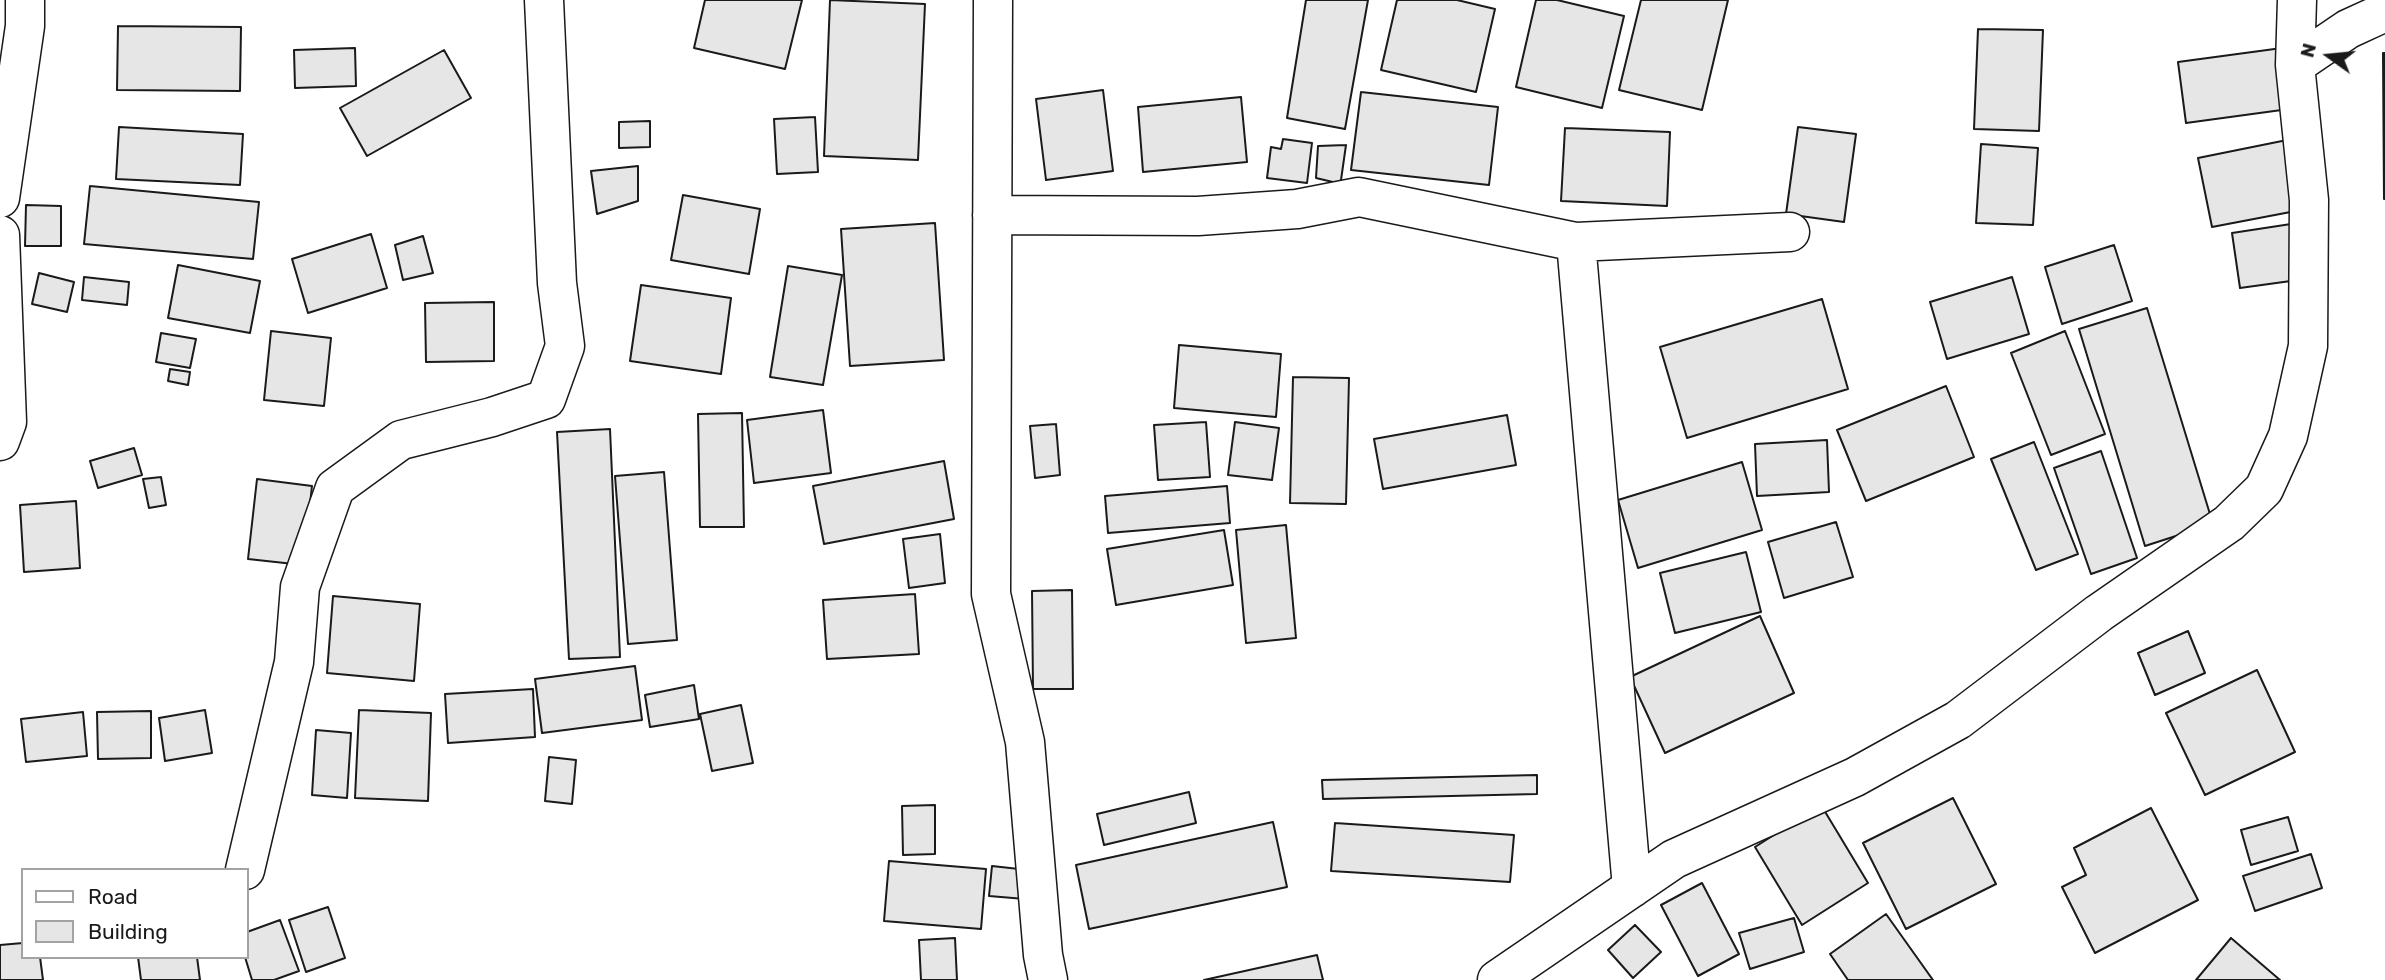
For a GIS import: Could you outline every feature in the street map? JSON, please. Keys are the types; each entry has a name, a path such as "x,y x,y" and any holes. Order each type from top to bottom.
{"street":[{"path":"0,198 25,26 25,0"},
{"path":"245,868 294,663 300,587 335,488 401,440 492,417 546,398 565,346 557,283 544,0"},
{"path":"993,0 991,594 1025,742 1043,956 1048,980"},
{"path":"1497,980 1674,859 1855,777 1958,720 2099,613 2229,523 2264,489 2288,436 2308,346 2309,200 2295,65 2297,0"},
{"path":"2295,65 2347,29 2385,12"},
{"path":"992,215 1198,216 1297,209 1359,197 1576,242 1790,232"},
{"path":"0,235 7,422 0,441"},
{"path":"1576,242 1632,888"}],"building":[{"path":"705,0 802,0 785,69 694,48"},
{"path":"830,0 925,4 918,160 824,156"},
{"path":"1306,0 1368,0 1345,129 1287,118"},
{"path":"1397,0 1457,0 1495,9 1476,92 1381,70"},
{"path":"1536,0 1557,0 1624,16 1602,108 1516,87"},
{"path":"1641,0 1728,0 1702,110 1619,90"},
{"path":"118,26 241,27 240,91 117,90"},
{"path":"1978,29 2043,30 2039,131 1974,129"},
{"path":"355,48 356,86 295,88 294,50"},
{"path":"2282,48 2289,109 2186,123 2178,62"},
{"path":"444,50 471,98 367,156 340,108"},
{"path":"2385,53 2385,199 2384,199"},
{"path":"1103,90 1113,171 1046,180 1036,99"},
{"path":"1361,92 1498,107 1489,185 1351,170"},
{"path":"1241,97 1247,162 1143,172 1138,107"},
{"path":"815,117 818,172 777,174 774,119"},
{"path":"650,121 650,147 619,148 619,122"},
{"path":"119,127 243,134 240,185 116,179"},
{"path":"1798,127 1856,134 1844,222 1786,214"},
{"path":"1565,128 1670,132 1667,206 1561,201"},
{"path":"1283,139 1312,143 1307,183 1267,178 1271,147 1281,149"},
{"path":"2287,140 2301,210 2212,227 2198,158"},
{"path":"1981,144 2038,148 2033,225 1976,223"},
{"path":"1346,145 1341,180 1337,183 1316,178 1318,146"},
{"path":"638,166 638,201 597,214 591,171"},
{"path":"90,186 259,202 253,259 84,244"},
{"path":"683,195 760,209 749,274 671,260"},
{"path":"26,205 61,206 61,246 25,246"},
{"path":"935,223 944,360 850,366 841,229"},
{"path":"2291,224 2298,280 2240,288 2232,233"},
{"path":"371,234 387,288 308,313 292,259"},
{"path":"423,236 433,273 403,280 395,245"},
{"path":"2114,245 2132,301 2062,324 2045,267"},
{"path":"178,265 260,281 250,333 168,318"},
{"path":"788,266 842,275 823,385 770,377"},
{"path":"39,273 74,282 67,312 32,304"},
{"path":"84,277 129,282 127,305 82,300"},
{"path":"2012,277 2029,334 1947,359 1930,302"},
{"path":"641,285 731,298 721,374 630,361"},
{"path":"1822,299 1848,389 1687,438 1660,347"},
{"path":"494,302 494,361 426,362 425,303"},
{"path":"2147,308 2213,524 2145,546 2079,329"},
{"path":"271,331 331,338 324,406 264,400"},
{"path":"2065,331 2105,434 2051,455 2011,353"},
{"path":"161,333 196,339 190,368 156,362"},
{"path":"1179,345 1281,354 1276,417 1174,408"},
{"path":"170,369 190,372 188,385 168,381"},
{"path":"1293,377 1349,378 1346,504 1290,503"},
{"path":"1946,386 1974,457 1866,501 1837,430"},
{"path":"823,410 831,473 754,483 747,420"},
{"path":"742,413 744,527 700,527 698,414"},
{"path":"1507,415 1516,465 1383,489 1374,439"},
{"path":"1206,422 1210,477 1158,480 1154,425"},
{"path":"1235,422 1279,428 1272,480 1228,475"},
{"path":"1056,424 1060,475 1035,478 1030,426"},
{"path":"610,429 620,657 569,659 557,432"},
{"path":"1827,440 1829,492 1757,496 1755,444"},
{"path":"2034,442 2078,554 2036,570 1991,459"},
{"path":"134,448 142,475 98,488 90,461"},
{"path":"2101,451 2137,558 2091,574 2054,468"},
{"path":"944,461 954,519 824,544 813,486"},
{"path":"1742,462 1762,530 1638,568 1618,500"},
{"path":"664,472 677,640 628,644 615,476"},
{"path":"161,477 166,505 149,508 143,479"},
{"path":"257,479 312,486 303,565 248,559"},
{"path":"1227,486 1230,523 1108,533 1105,496"},
{"path":"76,501 80,568 24,572 20,505"},
{"path":"1836,522 1853,577 1784,598 1768,542"},
{"path":"1286,525 1296,638 1246,643 1236,530"},
{"path":"1224,530 1233,585 1116,605 1107,549"},
{"path":"940,534 945,583 909,588 903,539"},
{"path":"1746,552 1761,612 1675,633 1660,573"},
{"path":"1072,590 1073,689 1033,689 1032,591"},
{"path":"915,594 919,654 827,659 823,600"},
{"path":"333,596 420,604 414,681 327,673"},
{"path":"1760,616 1794,693 1665,753 1630,677"},
{"path":"2188,631 2205,673 2155,695 2138,653"},
{"path":"635,666 642,720 542,733 535,679"},
{"path":"2257,670 2295,752 2205,795 2166,713"},
{"path":"694,685 699,719 650,727 645,695"},
{"path":"533,689 535,737 448,743 445,694"},
{"path":"741,705 753,763 712,771 700,714"},
{"path":"205,710 212,753 165,761 159,718"},
{"path":"359,710 431,713 428,801 355,798"},
{"path":"151,711 151,758 98,759 97,712"},
{"path":"83,712 87,756 26,762 21,719"},
{"path":"316,730 351,733 347,798 312,795"},
{"path":"549,757 576,760 572,804 545,801"},
{"path":"1537,775 1537,794 1323,799 1322,780"},
{"path":"1189,792 1196,823 1104,845 1097,814"},
{"path":"1953,798 1996,884 1906,929 1863,843"},
{"path":"935,805 935,854 903,855 902,806"},
{"path":"1821,805 1868,883 1802,925 1755,847"},
{"path":"2151,808 2198,900 2095,953 2062,887 2086,875 2074,848"},
{"path":"2288,817 2298,851 2251,865 2241,830"},
{"path":"1273,822 1287,887 1089,929 1076,865"},
{"path":"1335,823 1514,835 1510,882 1331,871"},
{"path":"2311,854 2322,888 2255,911 2243,876"},
{"path":"889,861 986,869 981,929 884,921"},
{"path":"992,866 1028,870 1025,899 989,896"},
{"path":"1702,883 1739,954 1698,976 1661,905"},
{"path":"328,907 345,958 306,972 289,920"},
{"path":"1886,914 1933,980 1848,980 1830,954"},
{"path":"1794,918 1804,952 1750,969 1739,933"},
{"path":"280,920 299,971 274,980 252,980 246,959 248,959 248,932"},
{"path":"1635,925 1661,952 1633,978 1608,950"},
{"path":"955,938 957,980 921,980 919,940"},
{"path":"2231,938 2280,980 2196,980"},
{"path":"21,943 21,959 40,959 43,980 0,980 0,945"},
{"path":"1317,955 1323,980 1204,980"},
{"path":"138,959 197,959 200,980 141,980"}]}
